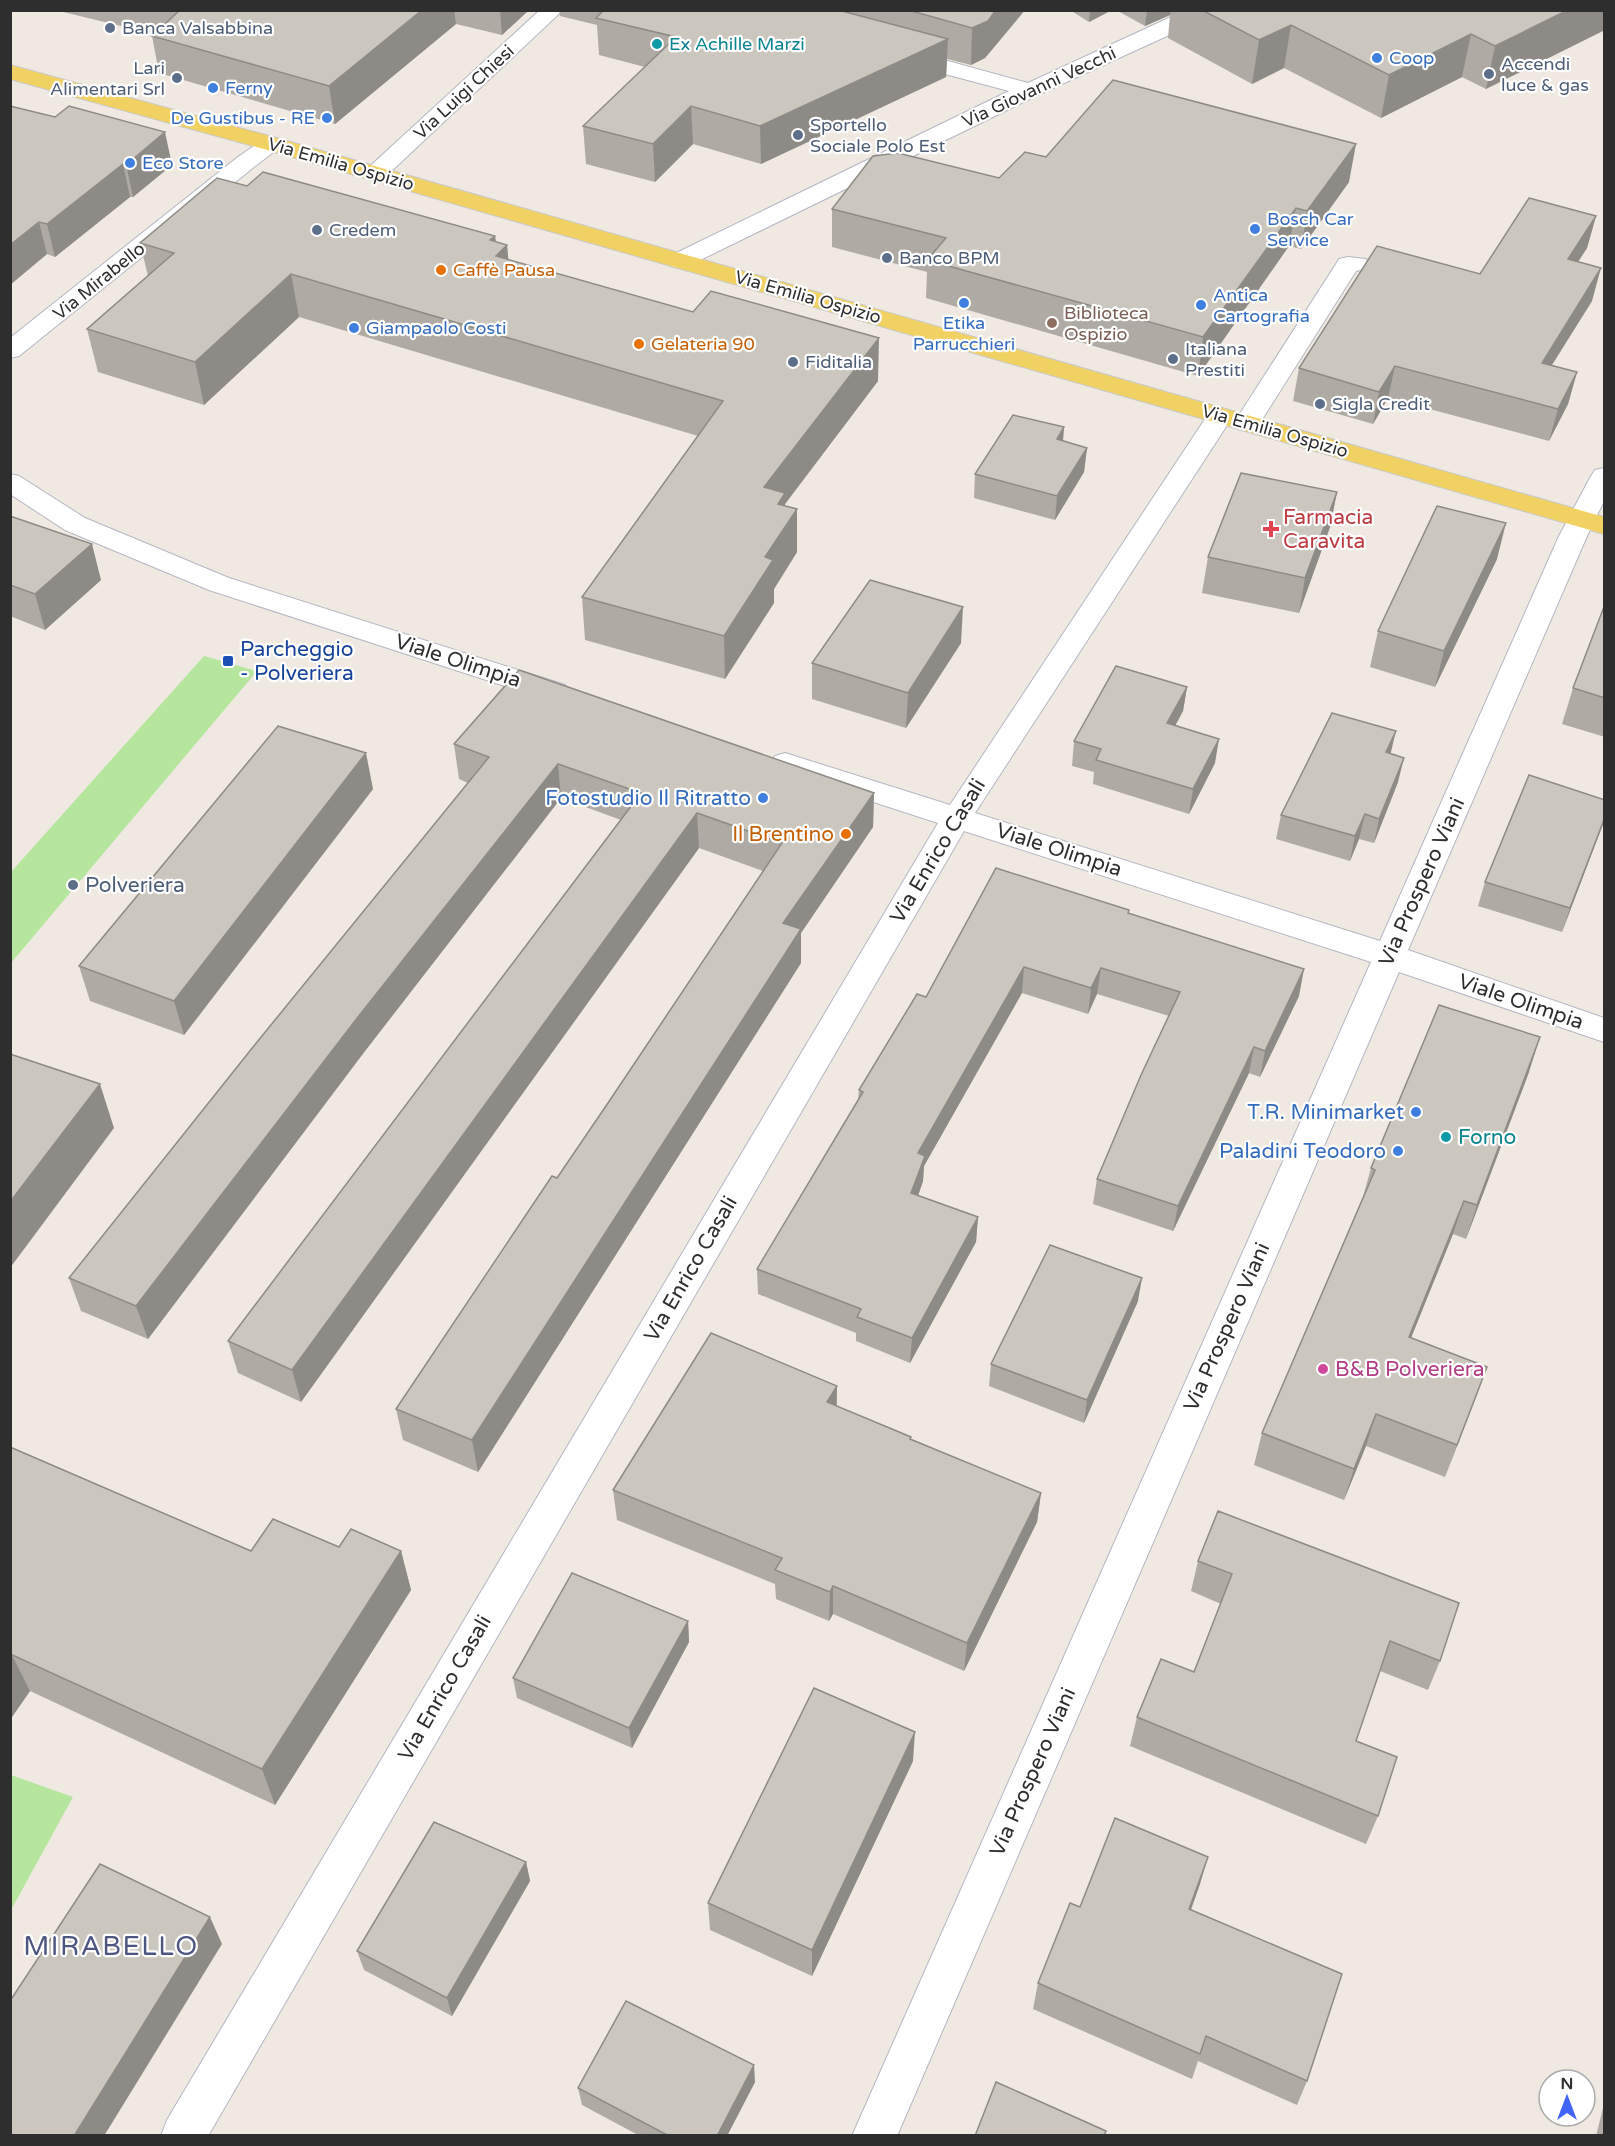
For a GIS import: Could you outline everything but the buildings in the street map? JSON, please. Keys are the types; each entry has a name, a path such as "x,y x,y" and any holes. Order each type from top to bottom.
{"main road":[{"name":"Via Emilia Ospizio","path":"10,72 273,144 1593,522"}],"street":[{"name":"Via Luigi Chiesi","path":"375,174 553,10"},
{"name":"Via Giovanni Vecchi","path":"680,261 1030,90 1205,10"},
{"path":"879,50 1030,90"},
{"name":"Via Mirabello","path":"10,351 246,162 273,144"},
{"path":"1247,423 1348,264 1357,264"},
{"name":"Via Enrico Casali","path":"183,2136 957,817 1220,416"},
{"name":"Via Prospero Viani","path":"874,2136 1389,956 1593,522 1605,476"},
{"name":"Viale Olimpia","path":"10,482 75,524 219,584 576,698"},
{"name":"Viale Olimpia","path":"756,754 1389,956 1605,1030"}],"green space":[{"path":"204,656 257,671 11,963 11,872"},
{"path":"10,1775 73,1797 11,1910"}],"place":[{"name":"Banca Valsabbina","path":"110,28"},
{"name":"Ex Achille Marzi","path":"657,44"},
{"name":"Coop","path":"1377,58"},
{"name":"Accendi luce & gas","path":"1489,74"},
{"name":"Lari Alimentari Srl","path":"177,78"},
{"name":"Ferny","path":"213,88"},
{"name":"De Gustibus - RE","path":"327,118"},
{"name":"Sportello Sociale Polo Est","path":"798,135"},
{"name":"Eco Store","path":"130,163"},
{"name":"Bosch Car Service","path":"1255,229"},
{"name":"Credem","path":"317,230"},
{"name":"Banco BPM","path":"887,258"},
{"name":"Caffè Pausa","path":"441,270"},
{"name":"Etika Parrucchieri","path":"964,303"},
{"name":"Antica Cartografia","path":"1201,305"},
{"name":"Biblioteca Ospizio","path":"1052,323"},
{"name":"Giampaolo Costi","path":"354,328"},
{"name":"Gelateria 90","path":"639,344"},
{"name":"Italiana Prestiti","path":"1173,359"},
{"name":"Fiditalia","path":"793,362"},
{"name":"Sigla Credit","path":"1320,404"},
{"name":"Farmacia Caravita","path":"1271,529"},
{"name":"Parcheggio - Polveriera","path":"228,661"},
{"name":"Fotostudio Il Ritratto","path":"763,798"},
{"name":"Il Brentino","path":"846,834"},
{"name":"Polveriera","path":"73,885"},
{"name":"T.R. Minimarket","path":"1416,1112"},
{"name":"Forno","path":"1446,1137"},
{"name":"Paladini Teodoro","path":"1398,1151"},
{"name":"B&B Polveriera","path":"1323,1369"}],"district":[{"name":"MIRABELLO","path":"111,1946"}]}
